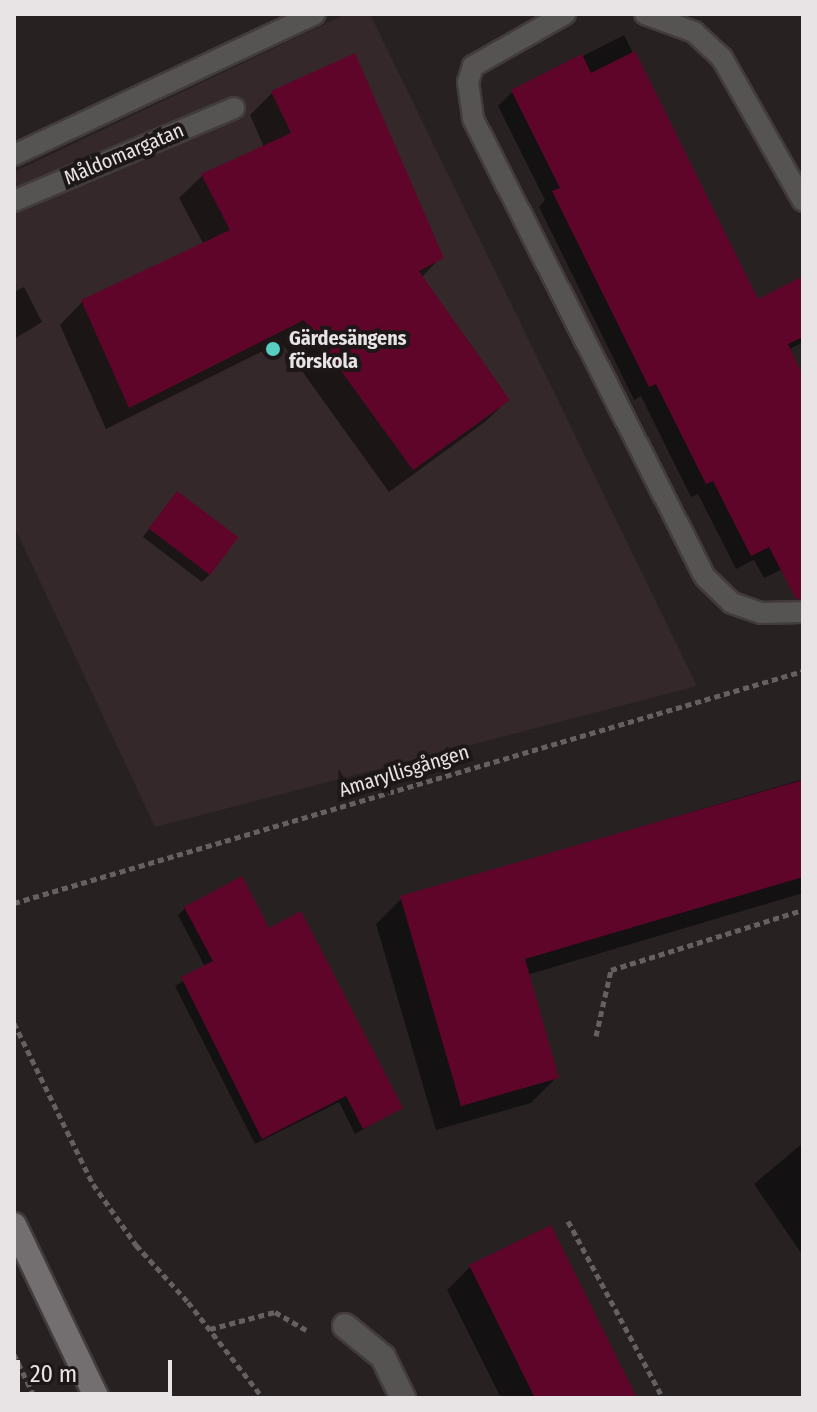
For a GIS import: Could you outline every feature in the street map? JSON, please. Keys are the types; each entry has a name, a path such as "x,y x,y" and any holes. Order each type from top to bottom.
{"street":[{"path":"14,1225 97,1398"},
{"path":"345,1326 383,1357 403,1398"}],"lane":[{"path":"14,155 315,14"},
{"path":"565,14 473,66 468,82 473,119 705,577 732,603 761,613 803,612"},
{"path":"645,14 694,32 722,58 803,201"},
{"name":"Måldomargatan","path":"14,201 234,108"}],"path":[{"name":"Amaryllisgången","path":"14,903 803,671"},
{"path":"596,1036 611,970 803,910"},
{"path":"14,1023 93,1184 136,1245 210,1329 263,1398"},
{"path":"568,1221 663,1398"},
{"path":"210,1329 275,1312 323,1343 345,1326"},
{"path":"14,1354 35,1398"}],"shaded area":[{"name":"Gärdesängens förskola","path":"346,14 370,14 697,686 155,827 14,526 14,172"}],"building":[{"path":"635,51 758,299 803,276 803,337 788,344 803,375 803,599 796,599 769,547 751,556 713,481 706,484 656,384 649,387 552,191 560,188 511,90 582,54 591,73"},
{"path":"355,53 444,258 419,271 510,400 413,470 304,320 129,408 81,300 230,230 201,174 291,133 271,91"},
{"path":"177,491 238,537 210,575 149,529"},
{"path":"803,780 803,877 525,959 559,1078 461,1106 400,896"},
{"path":"242,876 269,928 301,911 403,1108 363,1129 346,1096 262,1139 181,977 213,961 184,907"},
{"path":"551,1225 637,1398 535,1398 469,1265"}],"place":[{"name":"Gärdesängens förskola","path":"273,349"}]}
